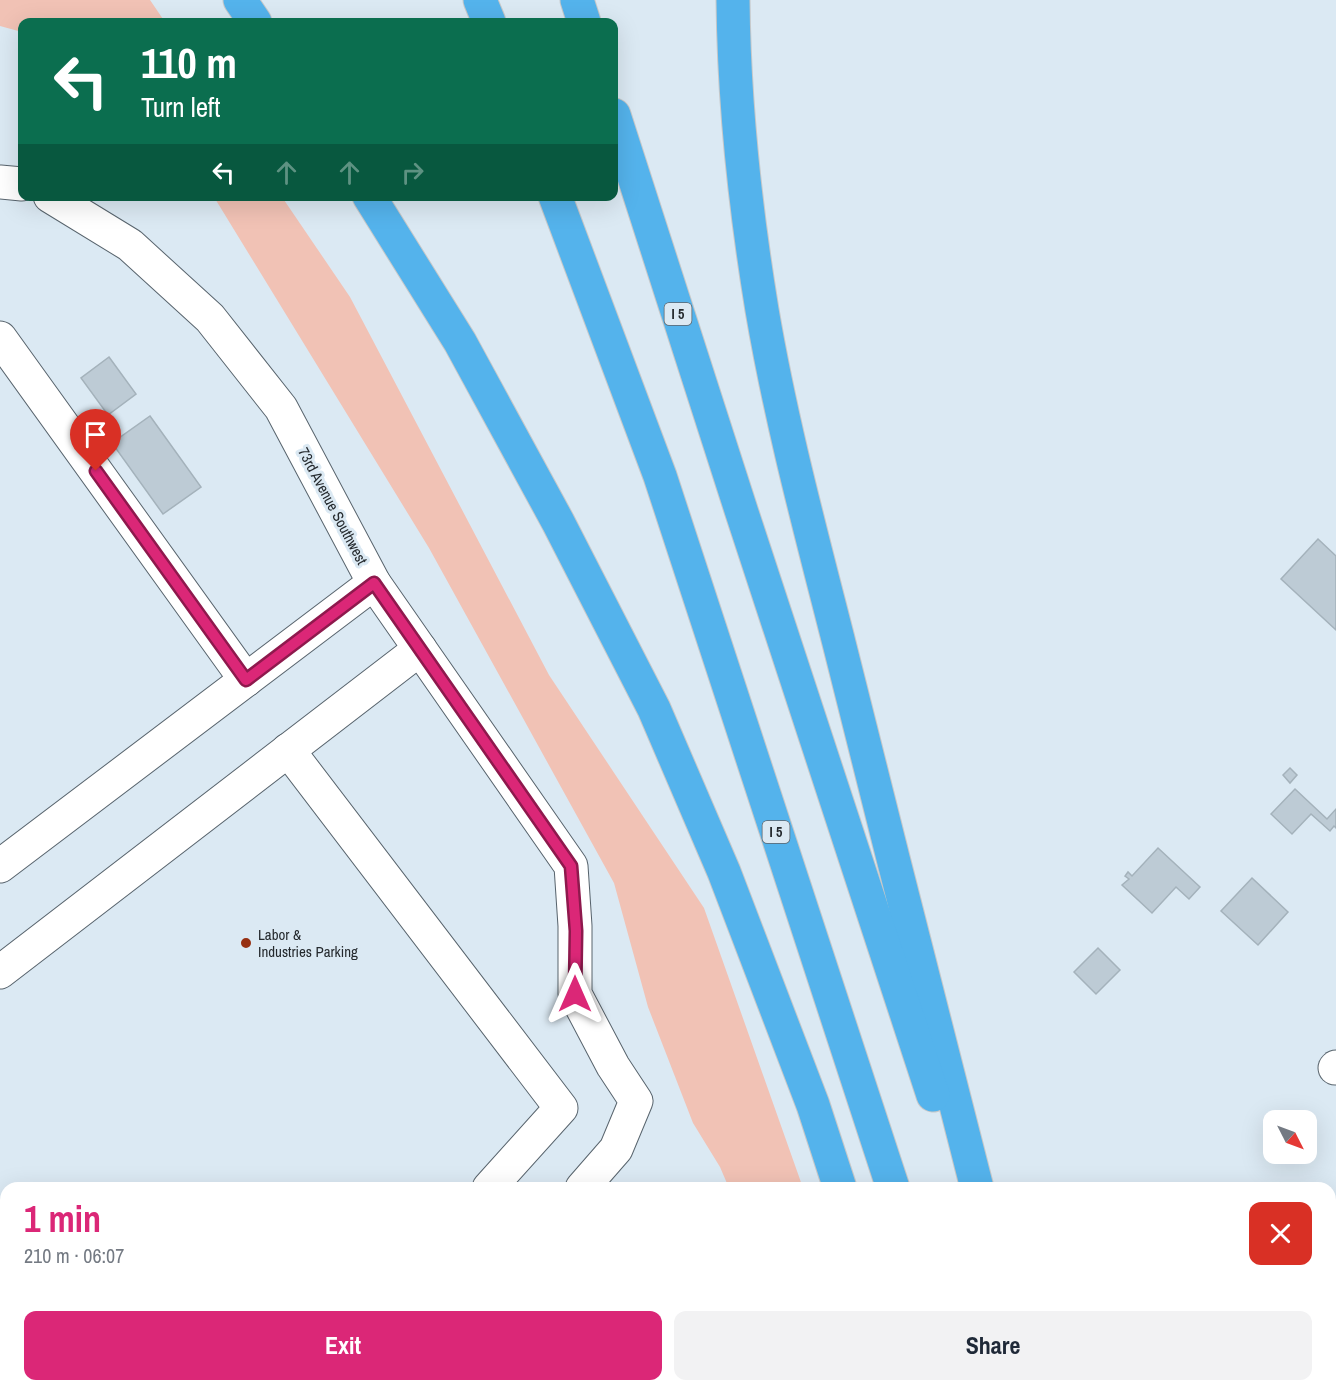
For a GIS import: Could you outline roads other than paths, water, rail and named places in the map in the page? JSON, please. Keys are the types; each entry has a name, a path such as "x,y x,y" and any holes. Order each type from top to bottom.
{"highway":[{"path":"240,0 252,18"},
{"path":"480,0 487,18"},
{"path":"577,0 583,18"},
{"path":"733,0 738,132 748,221 762,312 781,404 850,688 975,1182"},
{"name":"I 5","path":"618,126 961,1182"},
{"path":"372,201 460,342 558,522 654,709 724,872 813,1105 838,1182"},
{"name":"I 5","path":"557,201 660,476 891,1182"}],"street":[{"path":"0,182 18,184"},
{"name":"73rd Avenue Southwest","path":"58,201 130,245 210,318 281,408 374,583 571,866 576,931 575,994 636,1101 616,1149 587,1182"},
{"path":"0,338 246,680"},
{"path":"0,866 374,583"},
{"path":"0,972 420,649"},
{"path":"288,750 561,1108 494,1182"}],"place":[{"name":"Labor & Industries Parking","path":"246,943"}]}
